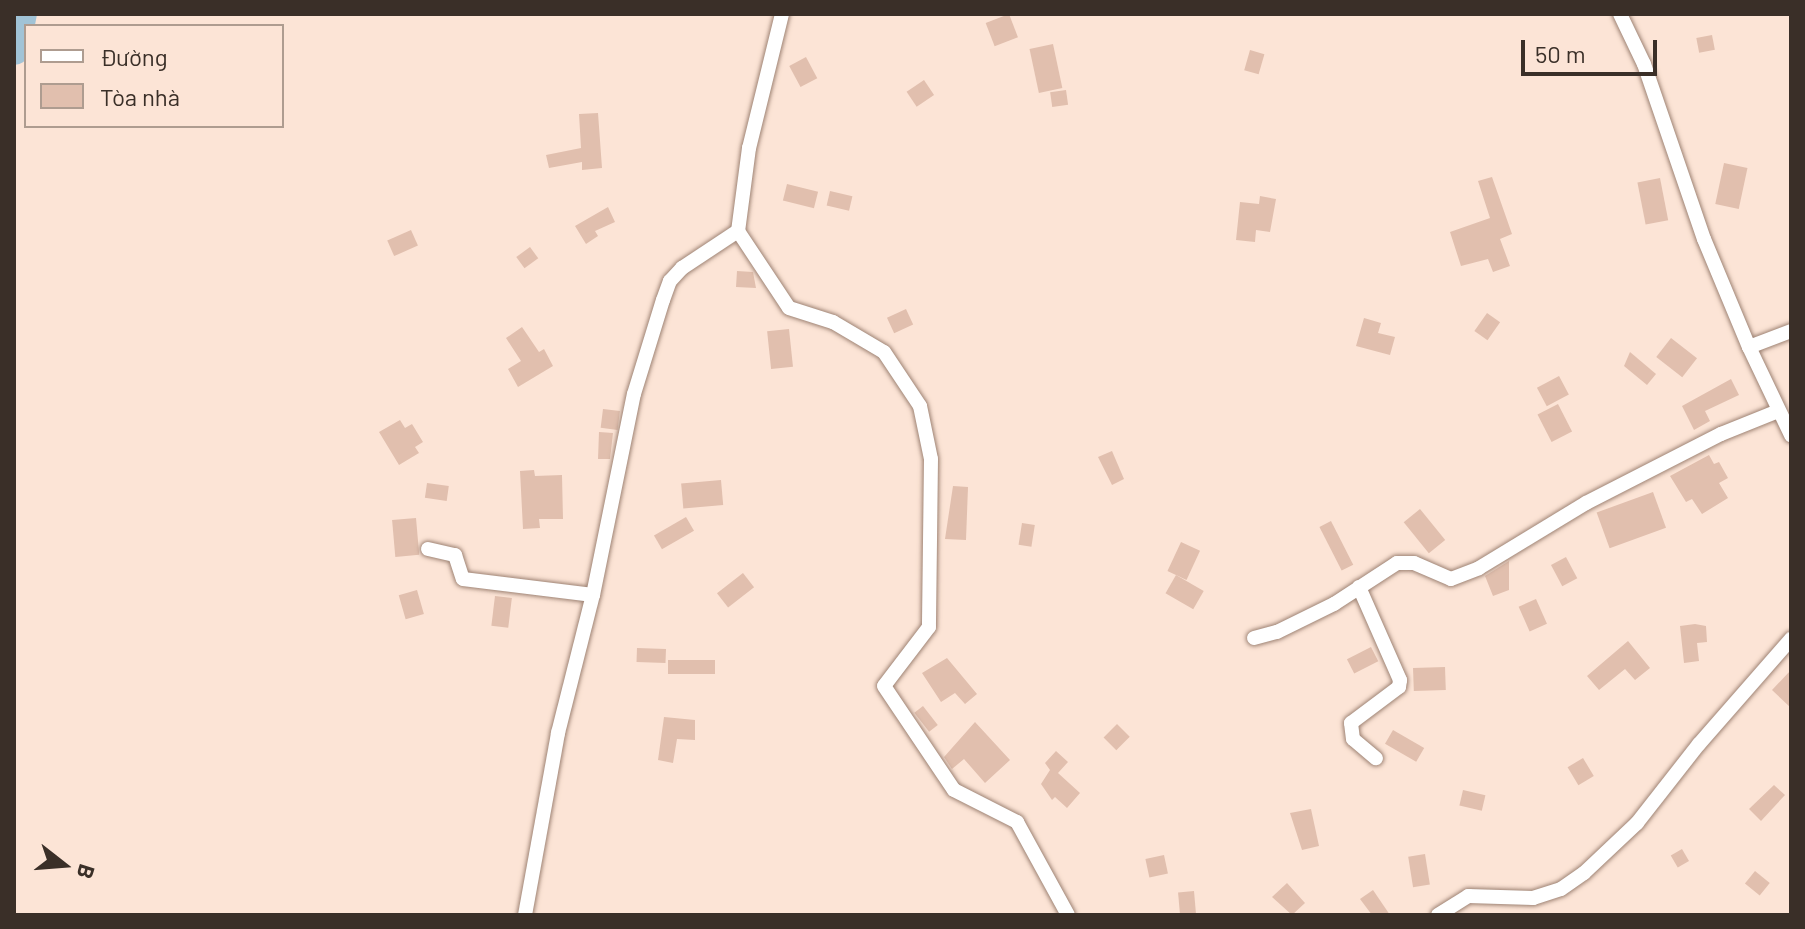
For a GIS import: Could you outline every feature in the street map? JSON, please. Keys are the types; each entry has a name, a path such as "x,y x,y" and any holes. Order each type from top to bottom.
{"street":[{"path":"782,14 749,148 738,231 789,308 833,322 884,352 920,406 931,459 929,627 884,686 954,790 1017,822 1068,915"},
{"path":"1620,14 1644,64 1704,239 1749,347 1791,435"},
{"path":"525,915 558,733 593,595 634,394 670,281 682,268 738,231"},
{"path":"1749,347 1791,331"},
{"path":"1254,638 1299,622 1397,563 1414,563 1451,579 1479,568 1586,503 1721,434 1778,411"},
{"path":"428,549 455,555 463,579 593,595"},
{"path":"1359,587 1400,680 1399,687 1351,723 1353,739 1376,758"},
{"path":"1438,915 1468,896 1533,898 1561,889 1584,873 1637,823 1699,744 1791,639"}],"building":[{"path":"1009,14 1018,37 995,46 986,23"},
{"path":"1712,35 1715,50 1699,53 1696,38"},
{"path":"1053,44 1062,88 1039,93 1030,49"},
{"path":"1250,50 1264,54 1259,74 1244,70"},
{"path":"806,57 817,78 800,87 789,66"},
{"path":"924,80 934,95 917,107 907,92"},
{"path":"1066,90 1068,105 1052,107 1050,92"},
{"path":"598,113 602,168 582,170 582,162 549,168 546,155 581,148 579,114"},
{"path":"1724,163 1747,168 1739,209 1715,204"},
{"path":"1492,177 1512,234 1500,239 1510,266 1493,272 1488,259 1461,266 1450,232 1490,218 1478,181"},
{"path":"1660,178 1668,220 1646,225 1637,182"},
{"path":"787,184 818,192 814,208 783,200"},
{"path":"830,191 852,196 849,211 827,206"},
{"path":"1260,196 1276,199 1270,232 1256,230 1255,242 1236,240 1240,202 1259,204"},
{"path":"608,207 615,222 595,231 598,236 586,244 575,226"},
{"path":"411,230 418,246 394,256 387,241"},
{"path":"530,247 538,258 524,268 516,257"},
{"path":"737,271 753,272 756,288 736,287"},
{"path":"906,309 913,324 894,333 887,318"},
{"path":"1487,313 1500,322 1487,340 1474,331"},
{"path":"1364,318 1381,323 1378,333 1395,337 1390,355 1356,346"},
{"path":"522,327 539,352 544,349 553,366 518,387 508,369 521,361 506,338"},
{"path":"789,329 793,367 771,369 767,331"},
{"path":"1671,338 1697,358 1682,377 1656,357"},
{"path":"1630,352 1656,374 1647,385 1624,366"},
{"path":"1559,376 1569,395 1547,406 1537,388"},
{"path":"1731,379 1739,395 1705,411 1710,421 1694,430 1682,406"},
{"path":"1558,404 1572,432 1552,442 1538,414"},
{"path":"603,409 620,411 618,430 601,428"},
{"path":"400,420 405,428 412,424 423,442 415,447 419,453 399,465 379,432"},
{"path":"599,432 613,433 610,459 598,459"},
{"path":"1112,451 1124,479 1112,485 1098,457"},
{"path":"1709,455 1714,464 1719,462 1728,478 1719,483 1728,498 1702,514 1692,499 1686,502 1670,476"},
{"path":"534,470 535,476 562,475 563,519 539,519 540,528 523,529 520,471"},
{"path":"721,480 723,505 683,508 681,483"},
{"path":"427,483 449,486 447,501 425,498"},
{"path":"953,486 968,487 966,540 945,539"},
{"path":"1653,492 1666,528 1610,548 1597,513"},
{"path":"1420,509 1445,540 1429,553 1404,522"},
{"path":"686,517 694,531 662,549 654,536"},
{"path":"416,518 419,555 395,557 392,520"},
{"path":"1331,521 1353,565 1342,571 1319,527"},
{"path":"1022,523 1035,525 1031,547 1019,545"},
{"path":"1181,542 1200,551 1187,580 1167,571"},
{"path":"1566,557 1577,578 1562,586 1551,565"},
{"path":"1509,561 1509,590 1493,596 1485,576"},
{"path":"743,573 754,587 728,608 717,593"},
{"path":"1176,575 1204,591 1193,609 1166,593"},
{"path":"417,590 424,614 406,619 399,595"},
{"path":"495,596 512,598 508,628 491,626"},
{"path":"1536,599 1547,624 1530,631 1519,607"},
{"path":"1680,626 1706,626 1707,642 1697,643 1699,661 1684,663"},
{"path":"1628,641 1650,668 1635,680 1625,669 1599,690 1587,676"},
{"path":"1371,647 1378,661 1354,674 1347,659"},
{"path":"637,648 666,649 665,663 637,662"},
{"path":"947,658 977,694 965,704 955,693 941,702 922,673"},
{"path":"668,660 715,660 715,674 668,674"},
{"path":"1445,667 1446,690 1414,691 1413,668"},
{"path":"1791,670 1791,708 1772,690"},
{"path":"923,706 938,725 929,732 914,713"},
{"path":"664,717 695,720 695,740 677,739 673,763 658,760"},
{"path":"975,722 1010,760 985,783 964,759 952,769 944,757"},
{"path":"1117,724 1130,737 1116,750 1104,737"},
{"path":"1393,730 1424,748 1416,762 1385,744"},
{"path":"1056,751 1068,762 1058,773 1080,793 1067,808 1055,797 1052,800 1041,784 1050,770 1045,763"},
{"path":"1583,758 1594,776 1578,785 1568,767"},
{"path":"1774,785 1785,795 1761,821 1749,809"},
{"path":"1463,790 1485,795 1482,811 1459,806"},
{"path":"1311,809 1319,846 1302,850 1290,813"},
{"path":"1682,849 1689,861 1678,868 1671,856"},
{"path":"1425,854 1430,885 1413,887 1408,857"},
{"path":"1164,855 1168,874 1149,878 1145,859"},
{"path":"1755,871 1770,883 1760,895 1745,883"},
{"path":"1287,883 1305,903 1292,915 1272,897"},
{"path":"1373,890 1390,915 1372,915 1360,899"},
{"path":"1194,891 1196,915 1180,915 1178,892"}],"waterway":[{"path":"14,49 21,14"}]}
